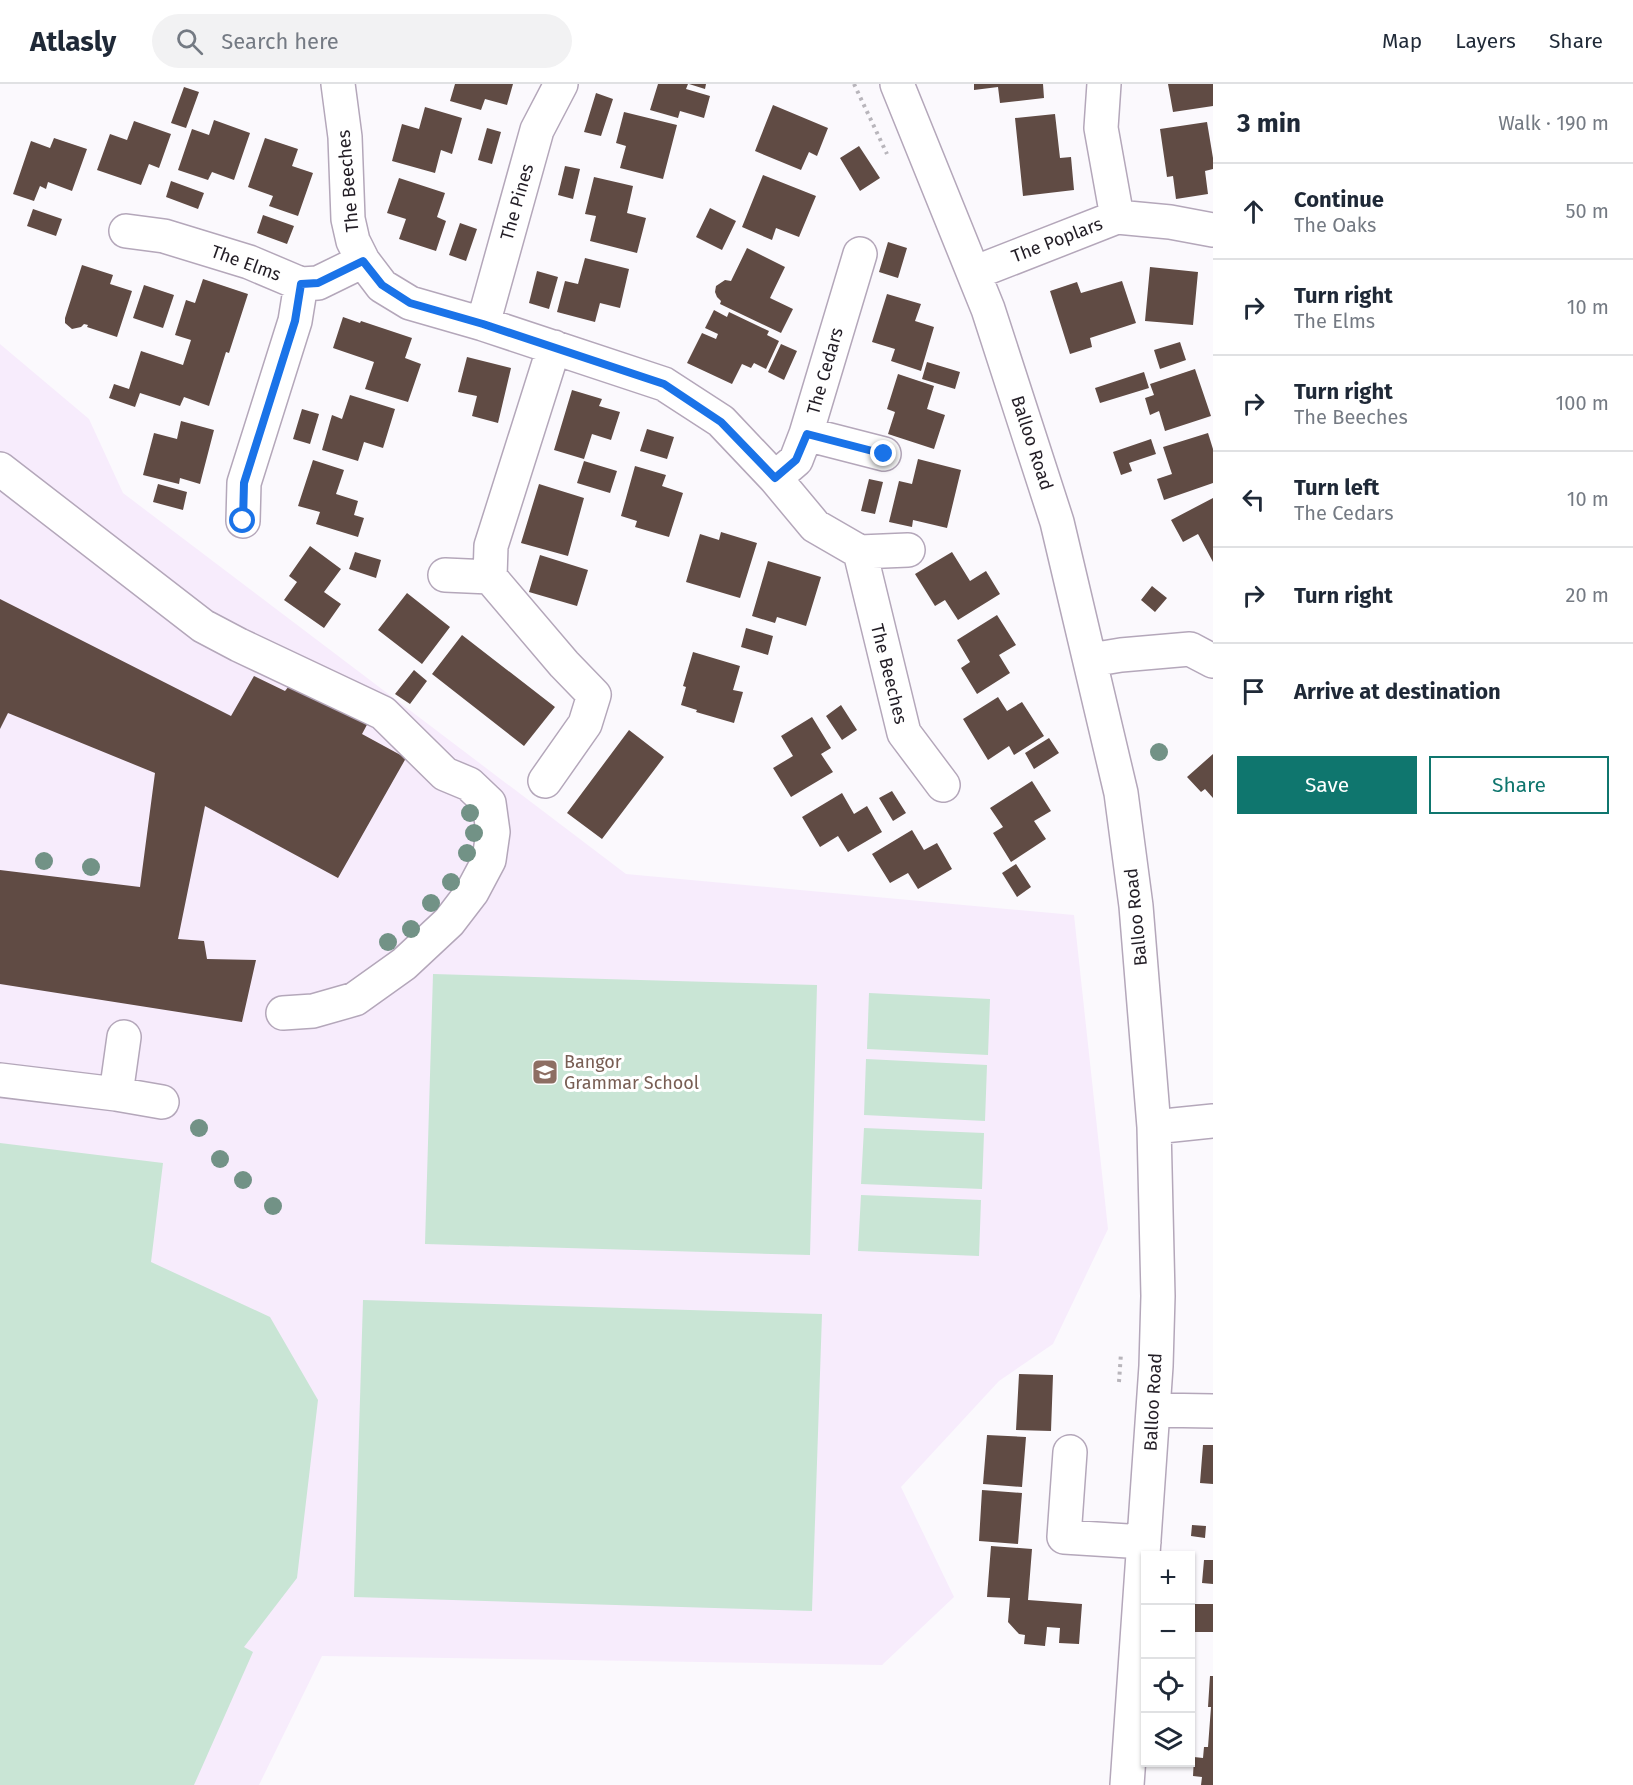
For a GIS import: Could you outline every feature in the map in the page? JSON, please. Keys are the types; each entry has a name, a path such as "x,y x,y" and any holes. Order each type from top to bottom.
{"street":[{"name":"The Beeches","path":"338,84 345,137 348,219 353,241 363,261 382,285 410,303 483,324 664,384 721,422 775,478 815,526 860,552 904,733 943,784"},
{"name":"The Pines","path":"483,324 537,130 561,84"},
{"name":"Balloo Road","path":"897,84 988,309 1058,522 1121,793 1146,1013 1154,1127 1158,1296 1153,1410 1126,1785"},
{"path":"1104,84 1101,128 1117,217"},
{"name":"The Poplars","path":"974,273 1117,217 1170,222 1213,230"},
{"name":"The Elms","path":"126,231 164,236 249,262 301,284 318,283 363,261"},
{"name":"The Cedars","path":"775,478 796,460 807,434 860,254"},
{"path":"243,521 244,483 295,321 301,284"},
{"path":"545,781 585,723 594,695 564,664 490,577 491,546 554,347"},
{"path":"807,434 884,454"},
{"path":"0,470 203,626 383,713 445,774 469,784 489,803 493,832 489,860 472,892 449,922 404,964 355,999 313,1011 283,1013"},
{"path":"860,552 908,550"},
{"path":"445,575 490,577"},
{"path":"1090,660 1190,649 1213,661"},
{"path":"116,1094 124,1037"},
{"path":"0,1080 162,1102"},
{"path":"1154,1127 1213,1121"},
{"path":"1153,1410 1213,1411"},
{"path":"1070,1452 1064,1536 1144,1542"}],"path":[{"path":"854,84 891,163"},
{"path":"1119,1384 1121,1349"}],"shaded area":[{"name":"Bangor Grammar School","path":"0,344 89,419 123,493 626,874 1074,915 1108,1229 1053,1344 999,1381 901,1487 954,1597 882,1665 322,1656 259,1785 0,1785"}],"green space":[{"path":"433,974 817,985 810,1255 425,1244"},
{"path":"869,993 990,999 988,1055 867,1049"},
{"path":"866,1059 987,1065 985,1121 864,1115"},
{"path":"864,1128 984,1133 982,1189 861,1184"},
{"path":"0,1143 163,1163 151,1262 270,1317 318,1400 297,1578 244,1647 253,1652 194,1785 0,1785"},
{"path":"861,1195 981,1200 979,1256 858,1251"},
{"path":"363,1300 822,1314 812,1611 354,1597"}],"building":[{"path":"455,84 513,84 507,105 485,99 481,110 450,101"},
{"path":"658,84 688,84 686,89 710,96 704,118 680,111 678,118 650,110"},
{"path":"689,84 706,84 705,89"},
{"path":"974,84 1043,84 1044,98 1000,103 998,87 974,90"},
{"path":"1168,84 1213,84 1213,106 1173,112"},
{"path":"184,87 199,92 186,128 171,123"},
{"path":"596,93 613,99 601,136 584,132"},
{"path":"773,105 828,128 817,156 809,152 801,170 755,151"},
{"path":"425,107 462,118 452,154 441,150 435,173 392,161 402,124 419,129"},
{"path":"624,112 677,125 663,179 620,168 626,146 616,143"},
{"path":"1055,114 1060,158 1071,157 1074,190 1023,196 1015,118"},
{"path":"214,120 250,133 234,180 212,172 208,180 178,170 192,129 209,135"},
{"path":"134,121 171,134 159,168 149,164 141,185 97,170 110,134 127,140"},
{"path":"1207,122 1213,158 1213,169 1205,171 1208,194 1176,199 1173,176 1167,177 1160,129"},
{"path":"487,128 501,132 492,164 478,160"},
{"path":"54,138 87,149 72,191 48,182 46,189 40,186 34,201 13,194 31,141 50,148"},
{"path":"265,138 298,149 292,166 313,173 298,216 269,206 273,196 248,187"},
{"path":"859,146 880,178 860,191 840,158"},
{"path":"565,166 580,169 573,199 558,195"},
{"path":"763,175 816,196 799,237 776,228 772,240 742,227"},
{"path":"594,177 633,186 627,213 646,218 637,253 590,241 596,216 585,214"},
{"path":"399,178 445,193 437,217 446,221 436,251 399,239 406,219 387,213"},
{"path":"171,181 204,193 198,209 166,197"},
{"path":"710,208 736,221 722,250 696,237"},
{"path":"33,209 62,219 56,236 27,226"},
{"path":"263,215 294,226 287,244 257,233"},
{"path":"460,223 477,229 466,261 449,255"},
{"path":"888,242 907,248 898,278 879,272"},
{"path":"747,248 785,267 770,298 793,309 781,333 720,304 721,301 715,292 716,286 725,280 731,281"},
{"path":"585,258 629,269 620,308 600,303 595,322 557,312 565,281 578,284"},
{"path":"82,265 113,275 110,284 132,291 117,337 87,327 88,325 84,324 72,329 65,323"},
{"path":"1150,267 1198,272 1193,325 1145,321"},
{"path":"537,271 558,277 549,309 529,303"},
{"path":"203,279 248,294 209,406 184,397 180,406 140,393 135,407 109,398 114,384 129,389 141,351 183,365 191,340 175,335 186,300 195,303"},
{"path":"1122,281 1136,323 1090,338 1092,347 1070,354 1050,291 1077,282 1081,293"},
{"path":"144,285 174,295 163,328 133,318"},
{"path":"887,294 921,304 915,321 934,327 921,371 891,361 895,349 872,342"},
{"path":"714,310 727,317 729,312 769,331 767,335 779,341 766,369 754,363 751,368 742,364 732,384 687,363 702,333 716,339 718,334 705,328"},
{"path":"343,317 412,338 405,358 421,364 408,402 365,389 374,362 333,348"},
{"path":"1180,342 1186,360 1160,369 1154,350"},
{"path":"781,344 797,351 784,380 768,372"},
{"path":"467,357 511,368 498,423 472,416 477,396 458,392"},
{"path":"927,362 960,372 955,389 922,379"},
{"path":"1195,369 1211,416 1165,431 1159,411 1150,415 1145,398 1154,395 1150,384"},
{"path":"1144,372 1149,388 1100,403 1095,388"},
{"path":"898,374 934,386 927,409 945,415 934,449 888,434 895,412 887,409"},
{"path":"572,390 602,399 599,406 620,412 611,440 592,434 584,459 554,450"},
{"path":"350,395 395,409 383,448 364,442 358,461 322,450 332,415 342,419"},
{"path":"302,409 319,414 310,444 293,439"},
{"path":"181,421 214,430 200,484 180,478 179,484 143,475 154,433 177,439"},
{"path":"647,429 674,437 667,459 640,451"},
{"path":"1208,433 1213,449 1213,483 1164,500 1157,479 1172,474 1163,447"},
{"path":"1151,439 1156,454 1129,463 1132,471 1121,475 1113,452"},
{"path":"918,459 961,470 947,528 913,520 912,527 889,522 899,481 912,484"},
{"path":"313,460 344,470 336,494 358,501 354,515 364,518 358,537 316,524 320,512 298,506"},
{"path":"584,461 617,471 610,493 577,483"},
{"path":"635,466 666,475 662,486 683,493 669,537 635,527 637,521 621,516"},
{"path":"869,479 883,482 875,514 861,511"},
{"path":"158,484 187,492 183,510 153,502"},
{"path":"539,484 584,498 568,556 521,543"},
{"path":"1213,498 1213,562 1198,534 1183,542 1171,520"},
{"path":"721,532 757,543 740,598 686,582 700,534 719,540"},
{"path":"310,546 341,569 324,592 341,604 324,628 284,600 297,582 289,576"},
{"path":"355,552 381,560 376,578 349,569"},
{"path":"952,552 970,581 986,571 1000,594 958,620 945,600 935,606 915,574"},
{"path":"540,555 588,570 577,606 529,592"},
{"path":"768,561 821,577 806,626 777,617 775,623 752,616"},
{"path":"1152,586 1167,598 1155,612 1141,600"},
{"path":"407,593 450,627 422,664 378,630"},
{"path":"0,599 231,716 254,676 285,691 293,681 369,721 362,734 406,758 338,878 205,806 178,939 204,941 207,959 256,960 242,1022 0,984 0,870 140,887 155,773 8,713 0,729"},
{"path":"997,615 1016,645 999,655 1010,673 977,694 961,668 970,662 957,640"},
{"path":"746,628 773,636 768,655 741,647"},
{"path":"462,635 555,707 524,746 432,674"},
{"path":"693,652 740,666 733,690 743,692 734,723 696,712 697,710 681,705 686,687 683,686"},
{"path":"414,670 427,681 410,704 395,694"},
{"path":"998,697 1007,711 1022,702 1044,736 1014,755 1009,746 988,760 963,719"},
{"path":"841,705 857,730 842,740 826,716"},
{"path":"812,717 831,748 821,754 833,772 791,797 773,768 793,756 781,736"},
{"path":"629,730 664,757 602,839 567,813"},
{"path":"1049,738 1059,753 1034,769 1025,753"},
{"path":"1213,754 1213,798 1205,789 1201,792 1187,777"},
{"path":"1032,781 1051,811 1034,821 1046,839 1011,862 993,833 1003,827 990,808"},
{"path":"892,791 906,813 893,821 879,798"},
{"path":"842,793 854,814 867,806 882,832 848,852 838,836 820,847 802,817"},
{"path":"912,830 924,850 937,843 952,869 918,889 908,873 890,883 872,854"},
{"path":"1016,864 1031,887 1017,897 1002,873"},
{"path":"1019,1374 1053,1375 1051,1431 1016,1430"},
{"path":"987,1435 1026,1437 1022,1487 983,1484"},
{"path":"1203,1445 1213,1445 1213,1484 1200,1483"},
{"path":"982,1490 1022,1493 1018,1544 979,1541"},
{"path":"1192,1525 1206,1526 1205,1538 1191,1536"},
{"path":"991,1546 1032,1549 1028,1600 1082,1604 1079,1644 1059,1643 1060,1628 1047,1627 1045,1646 1024,1644 1025,1635 1019,1634 1008,1622 1010,1598 987,1597"},
{"path":"1204,1560 1213,1560 1213,1584 1202,1583"},
{"path":"1195,1604 1213,1604 1213,1632 1195,1632"},
{"path":"1210,1676 1213,1676 1213,1785 1201,1785 1202,1777 1193,1776 1193,1767 1195,1757 1203,1758 1204,1747 1208,1747 1211,1707 1208,1707"}],"place":[{"name":"Bangor Grammar School","path":"545,1072"}],"route":[{"path":"243,521 244,483 295,321 301,284 318,283 363,261 382,285 410,303 483,324 664,384 721,422 775,478 796,460 807,434 884,454"}]}
